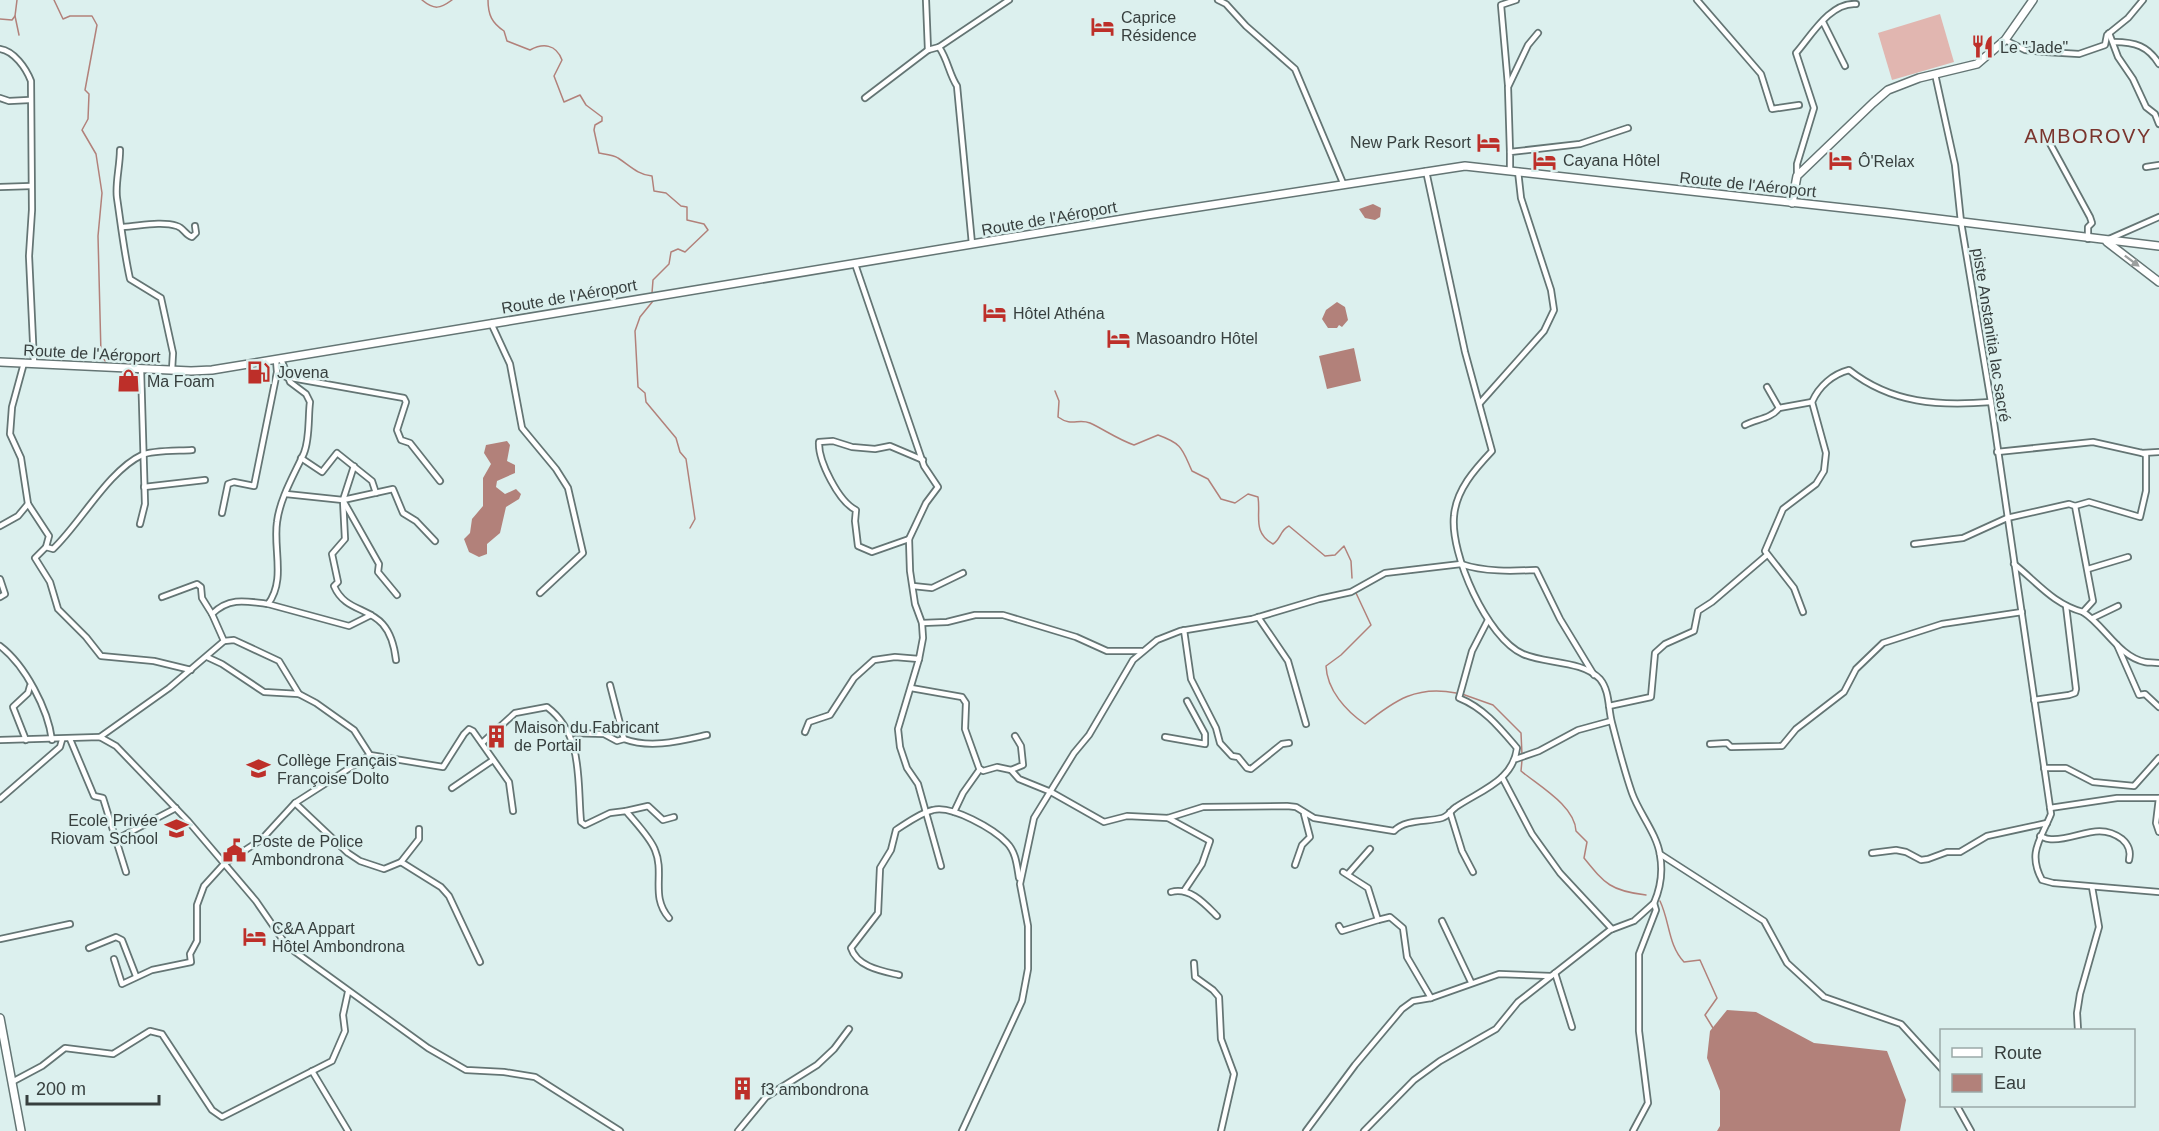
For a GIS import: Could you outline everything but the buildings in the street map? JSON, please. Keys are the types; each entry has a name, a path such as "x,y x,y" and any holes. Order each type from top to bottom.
{"main road":[{"path":"1792,203 1792,191 1797,176 1888,90 1935,74 1977,64 2005,40 2033,0"},
{"name":"Route de l'Aéroport","path":"0,362 172,371 212,370 654,295 855,264 972,242 1465,166 2159,246"},
{"path":"1777,202 1792,191"},
{"path":"2105,241 2159,282"},
{"path":"0,1018 21,1131"}],"street":[{"path":"926,0 928,50"},
{"path":"865,98 928,50 939,47 1009,0"},
{"path":"1218,0 1228,2 1246,27 1295,69 1343,183"},
{"path":"1480,403 1544,331 1554,310 1551,290 1521,198 1510,152 1502,5 1516,0"},
{"path":"1697,0 1761,74 1772,109 1798,105"},
{"path":"2005,40 2025,50 2079,54 2105,45 2109,33 2128,18 2143,0"},
{"path":"1797,176 1797,164 1814,108 1796,53 1823,22 1844,5 1856,4"},
{"path":"1823,22 1845,66"},
{"path":"1508,87 1528,45 1538,33"},
{"path":"2109,33 2118,57 2159,124"},
{"path":"2114,42 2131,42 2151,51 2159,64"},
{"path":"939,47 946,57 950,75 957,86 972,242"},
{"path":"0,49 7,50 27,70 31,81 29,256 34,363"},
{"name":"piste Anstanitia lac sacré","path":"1935,74 1955,165 1961,222 2050,808 2047,823 2040,836"},
{"path":"0,98 9,101 29,100"},
{"path":"1510,152 1580,144 1628,128"},
{"path":"2047,138 2090,217 2092,223 2088,226 2088,239"},
{"path":"120,150 117,197 123,227 122,243 130,279 161,298 173,353 172,371"},
{"path":"2146,167 2159,165"},
{"path":"1426,171 1465,352 1492,451 1475,469 1457,500 1453,518 1461,564 1488,620 1502,637 1522,653 1581,669 1594,675"},
{"path":"0,187 31,186"},
{"path":"2105,241 2159,217"},
{"path":"123,227 174,225 183,228 187,235 192,237 196,232 195,226"},
{"path":"855,264 924,463 938,487 926,503 909,540 915,604 922,623 923,638 898,729 900,747 907,768 918,784 941,866"},
{"path":"491,323 510,364 522,428 556,469 568,488 584,553 540,593"},
{"path":"268,604 278,578 277,520 305,451 310,402 306,394 286,377 278,359"},
{"path":"222,513 228,484 234,482 254,486 278,359"},
{"path":"24,363 12,407 10,434 21,459 28,504 49,536 46,547 35,558 50,582 58,609 86,637 100,656 154,661 191,670"},
{"path":"140,524 145,504 141,369"},
{"path":"1744,425 1756,419 1765,418 1779,408 1812,402 1827,382 1849,370 1884,389 1921,402 1990,402"},
{"path":"286,377 405,398 406,402 397,430 401,440 410,443 440,481"},
{"path":"1767,387 1779,408"},
{"path":"1803,612 1794,588 1765,551 1783,509 1816,484 1824,471 1826,453 1812,402"},
{"path":"909,540 872,552 858,546 856,510 842,501 818,453 819,442 833,441 875,449 890,446 924,463"},
{"path":"1914,544 1963,538 2007,518 2069,504 2076,506 2089,502 2140,517 2148,471 2146,455 2135,449 2092,442 1997,452"},
{"path":"46,547 53,549 63,540 89,503 143,454 192,450"},
{"path":"2142,453 2159,452"},
{"path":"301,458 322,472 338,453 372,481 375,493"},
{"path":"354,466 343,500 345,539 332,554 338,582 334,586 338,595 384,623 393,638 396,660"},
{"path":"144,488 205,480"},
{"path":"286,494 343,500 393,489 403,513 416,521 435,541"},
{"path":"343,500 379,564 378,572 397,595"},
{"path":"0,526 18,516 28,504"},
{"path":"2076,506 2093,601 2083,612"},
{"path":"1610,706 1651,697 1655,653 1665,644 1694,631 1698,611 1712,602 1767,555"},
{"path":"2088,568 2128,557"},
{"path":"1020,884 1034,818 1133,660 1157,640 1184,630 1258,617 1351,592 1385,573 1461,564 1472,568 1536,570 1560,619 1605,689 1611,721 1632,794 1660,854 1662,886 1654,903 1634,921 1612,929 1553,974 1518,1002 1496,1029 1440,1061 1414,1080 1365,1131"},
{"path":"2014,564 2041,590 2066,606 2093,618 2134,658 2159,663"},
{"path":"913,586 932,588 963,573"},
{"path":"0,579 5,589 5,594 0,597"},
{"path":"162,597 197,584 201,587 202,598 224,641"},
{"path":"212,614 233,600 268,604 349,626 371,615"},
{"path":"2034,700 2069,695 2076,689 2066,606"},
{"path":"2093,618 2118,606"},
{"path":"1710,744 1727,743 1731,747 1760,748 1782,746 1796,729 1844,692 1856,669 1882,643 1942,624 2022,612"},
{"path":"922,623 947,622 975,615 1003,615 1076,637 1107,651 1143,651"},
{"path":"1258,617 1288,661 1305,724"},
{"path":"1011,770 1019,779 1051,792 1104,822 1127,816 1168,818 1203,807 1296,807 1304,814 1314,818 1394,831 1401,825 1445,817 1502,777 1516,759 1517,748 1495,722 1470,703 1459,698 1473,651 1488,620"},
{"path":"1184,630 1191,679 1216,728 1217,735 1228,752 1251,769 1282,744 1289,743"},
{"path":"0,740 70,740 100,737 122,724 224,641 234,640 279,662 299,694 354,730 370,755"},
{"path":"2114,640 2139,695 2145,694 2159,707"},
{"path":"0,646 10,655 45,712 52,740"},
{"path":"207,657 222,663 264,692 299,694"},
{"path":"805,732 809,722 830,714 854,678 874,660 895,657 919,659"},
{"path":"610,685 624,740"},
{"path":"26,740 13,706 28,693 30,686"},
{"path":"911,688 962,697 966,703 965,729 980,770"},
{"path":"1165,737 1205,744 1205,734 1187,701"},
{"path":"482,743 514,713 547,707 569,733 575,745 581,822 585,825 610,813 648,806 663,820 674,817"},
{"path":"1516,759 1539,751 1578,730 1611,721"},
{"path":"114,959 122,984 136,976 191,962 190,954 197,941 196,905 204,886 224,864 262,839 295,803 370,755 440,768 446,765 459,741 469,729 482,743 509,782 513,811"},
{"path":"569,733 604,734 617,741 651,744 707,735"},
{"path":"1205,734 1217,735"},
{"path":"980,770 997,767 1011,770 1023,765 1021,746 1015,736"},
{"path":"100,737 132,760 176,808 256,901 287,946 428,1048 466,1070 504,1072 534,1077 620,1131"},
{"path":"0,799 60,747 62,740"},
{"path":"70,740 94,796 104,798 126,872"},
{"path":"2044,768 2073,770 2093,782 2134,786 2159,758"},
{"path":"452,788 493,760"},
{"path":"954,812 963,793 980,770"},
{"path":"1502,777 1532,834 1556,867 1612,929"},
{"path":"2050,808 2117,798 2159,798 2156,823 2159,832"},
{"path":"295,803 360,861 384,869 401,862 419,839 419,829"},
{"path":"117,839 176,808"},
{"path":"899,975 864,964 854,955 851,948 878,913 880,868 891,850 896,830 927,812 943,809 966,816 1008,844 1016,859 1028,926 1028,969 1022,1001 962,1131"},
{"path":"626,811 654,848 659,872 657,879 660,908 669,918"},
{"path":"1450,812 1462,851 1473,872"},
{"path":"1295,865 1302,846 1310,837 1304,814"},
{"path":"1168,818 1210,841 1211,845 1202,864 1184,891"},
{"path":"1872,854 1896,850 1906,852 1921,860 1928,859 1947,852 1960,852 1987,836 2047,823"},
{"path":"2129,860 2130,849 2126,843 2109,832 2099,830 2049,839 2040,836 2035,849 2038,874 2042,880 2092,887 2159,892"},
{"path":"1370,849 1346,873 1368,888 1378,920"},
{"path":"1660,854 1764,921 1787,963 1824,997 1902,1024 1940,1068"},
{"path":"401,862 441,887 449,896 480,962"},
{"path":"2078,1029 2077,1013 2080,994 2099,927 2092,887"},
{"path":"1171,892 1184,891 1216,916"},
{"path":"1633,1131 1648,1103 1639,1031 1639,954 1656,910 1654,903"},
{"path":"1339,926 1342,931 1390,917 1403,928 1407,957 1431,998"},
{"path":"1442,921 1472,982"},
{"path":"0,939 70,924"},
{"path":"89,948 116,937 122,940 136,976"},
{"path":"1194,963 1195,977 1213,990 1219,998 1221,1039 1234,1074 1221,1131"},
{"path":"1306,1131 1355,1065 1402,1009 1413,1001 1431,998 1499,974 1553,974"},
{"path":"1553,974 1572,1027"},
{"path":"12,1082 42,1066 65,1048 113,1054 150,1032 162,1034 212,1110 222,1117 332,1061 345,1031 343,1015 348,992"},
{"path":"738,1131 766,1097 817,1065 834,1049 849,1029"},
{"path":"312,1071 348,1131"},
{"path":"1958,1107 1971,1131"}],"shaded area":[{"path":"1940,14 1954,62 1892,80 1878,33"}],"water":[{"path":"1373,204 1381,208 1380,217 1375,220 1365,218 1359,209"},
{"path":"1337,302 1345,307 1348,320 1342,327 1339,325 1337,328 1328,328 1322,319 1326,310"},
{"path":"1354,348 1361,381 1327,389 1319,356"},
{"path":"507,441 510,445 507,461 515,465 515,473 497,481 496,487 505,494 516,489 521,494 519,499 506,507 500,533 487,544 487,554 479,557 469,552 464,539 470,533 472,519 483,506 483,478 491,464 484,453 486,445"},
{"path":"1727,1010 1756,1012 1814,1043 1887,1051 1906,1100 1900,1131 1717,1131 1720,1126 1720,1091 1707,1058 1710,1031"}],"waterway":[{"path":"17,0 15,16 19,35"},
{"path":"54,0 63,19 70,16 92,16 97,25 85,90 89,94 88,119 82,130 96,154 102,193 98,236 101,354 105,361"},
{"path":"422,0 437,7 452,0"},
{"path":"488,0 491,18 504,31 507,41 530,50 540,46 549,46 559,55 562,60 554,76 564,102 580,95 586,105 602,117 602,121 595,125 594,130 599,153 612,155 638,172 652,176 654,191 666,193 681,206 687,207 687,220 704,224 708,230 685,252 678,249 671,252 669,264 653,280 652,293"},
{"path":"0,19 12,20 15,16"},
{"path":"653,301 640,317 635,331 638,387 645,393 646,402 676,438 680,452 686,459 695,519 690,528"},
{"path":"1055,391 1059,401 1058,417 1063,420 1090,423 1134,445 1158,435 1166,438 1181,448 1192,471 1208,479 1221,499 1235,503 1248,494 1258,497 1260,529 1266,539 1273,544 1289,526 1325,556 1335,555 1344,546 1351,561 1352,578"},
{"path":"1356,593 1371,625 1341,655 1326,666 1334,691 1351,713 1365,724 1407,696 1430,691 1456,693"},
{"path":"1462,694 1493,705 1521,733 1522,755"},
{"path":"1522,760 1521,771 1555,797 1570,813 1576,831 1587,842 1584,858 1598,874 1610,885 1624,891 1646,895"},
{"path":"1660,901 1672,941 1679,955 1684,962 1700,960 1717,998 1705,1015 1713,1028"}],"place":[{"name":"Caprice Résidence","path":"1103,26"},
{"name":"Le \"Jade\"","path":"1982,47"},
{"name":"New Park Resort","path":"1489,142"},
{"name":"Cayana Hôtel","path":"1545,160"},
{"name":"Ô'Relax","path":"1840,161"},
{"name":"Hôtel Athéna","path":"995,313"},
{"name":"Masoandro Hôtel","path":"1118,338"},
{"name":"Jovena","path":"259,372"},
{"name":"Ma Foam","path":"129,381"},
{"name":"Maison du Fabricant de Portail","path":"496,736"},
{"name":"Collège Français Françoise Dolto","path":"259,769"},
{"name":"Ecole Privée Riovam School","path":"176,829"},
{"name":"Poste de Police Ambondrona","path":"234,850"},
{"name":"C&A Appart Hôtel Ambondrona","path":"254,937"},
{"name":"f3 ambondrona","path":"743,1089"}],"district":[{"name":"AMBOROVY","path":"2088,136"}]}
